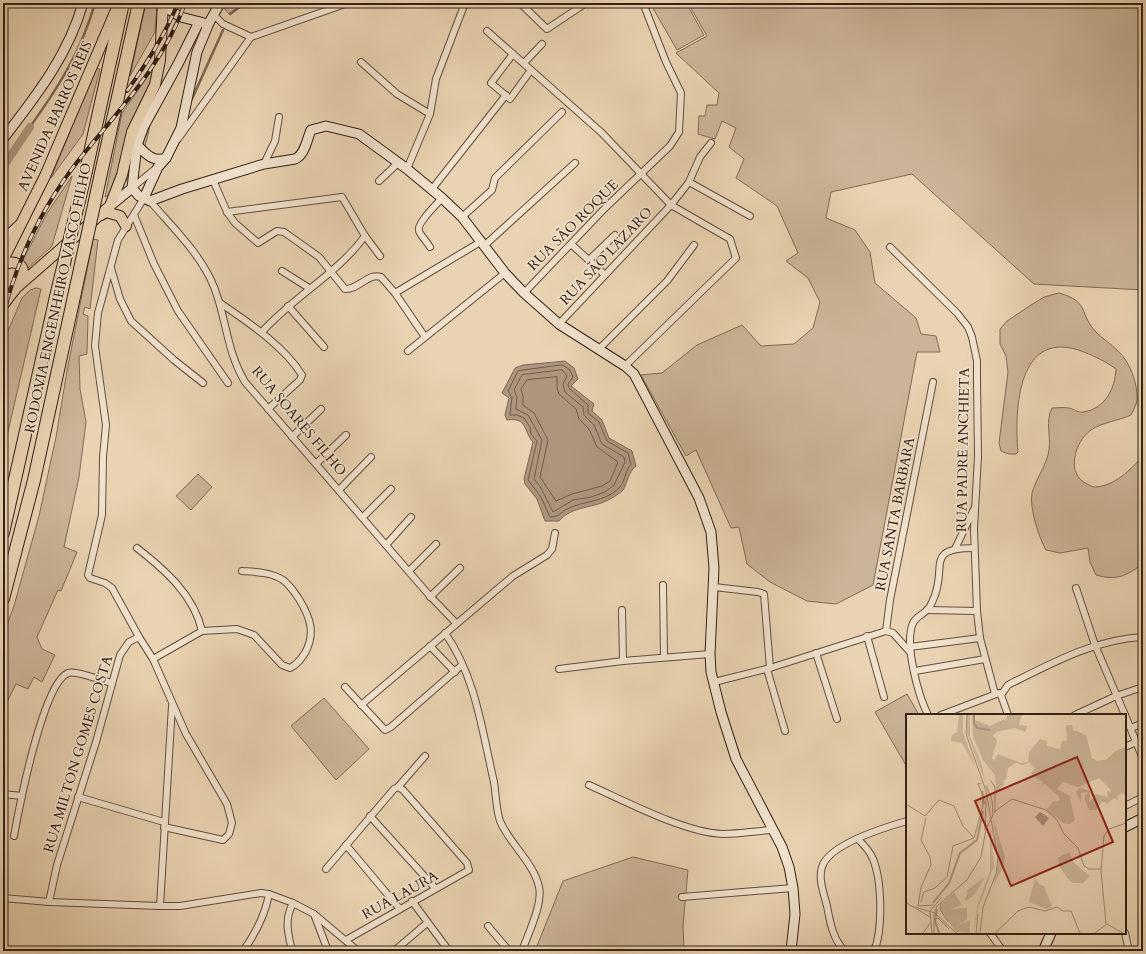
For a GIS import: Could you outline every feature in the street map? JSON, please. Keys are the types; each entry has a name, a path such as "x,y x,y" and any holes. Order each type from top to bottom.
{"highway":[{"name":"RODOVIA ENGENHEIRO VASCO FILHO","path":"3,533 123,3"},
{"name":"RODOVIA ENGENHEIRO VASCO FILHO","path":"3,599 34,480 139,3"}],"main road":[{"name":"AVENIDA BARROS REIS","path":"3,260 45,176 119,3"},
{"path":"3,304 16,288 110,206 122,175 132,132 155,85 160,60 163,5"},
{"path":"98,217 106,212 113,213 120,216 126,226"},
{"path":"3,265 12,262 17,263 22,269 22,277 16,288"}],"street":[{"path":"3,139 53,72 73,34 83,3"},
{"path":"110,206 158,167 166,158 181,128 197,52 220,3"},
{"path":"173,145 182,136 251,37 348,3"},
{"path":"407,169 430,114 436,79 465,3"},
{"path":"520,3 547,29 586,3"},
{"name":"RUA SÃO ROQUE","path":"524,292 605,208 670,146 679,132 681,93 679,86 666,62 643,3"},
{"path":"163,5 180,17 199,22 212,19 251,37"},
{"path":"199,22 144,126 137,145 132,188 139,196 147,200 264,164 300,157 311,130 326,126 359,134 407,169 462,216 505,273 559,324 600,349 634,374 706,515 713,549 714,586 710,654 714,682 727,733 736,759 782,847 789,867 793,888 795,914 792,951"},
{"path":"488,31 602,133 640,175 671,205 730,239 736,258 625,366"},
{"path":"524,63 542,44"},
{"path":"508,97 491,83 513,54"},
{"path":"361,62 397,94 430,114"},
{"path":"432,189 531,70"},
{"path":"462,216 492,190 495,178 562,112"},
{"path":"264,164 274,141 279,117"},
{"name":"RUA SÃO LAZARO","path":"559,324 604,274 671,205 689,182 700,157 711,143"},
{"path":"137,145 146,155 153,159 161,160 166,158"},
{"path":"379,181 398,163"},
{"path":"395,293 483,243 575,163"},
{"path":"78,797 164,824 223,840 229,834 232,823 227,804 186,734 172,706 153,659 112,588 105,583 90,578 88,575 102,515 103,457 106,425 95,337 98,313 118,240 126,226 147,200 158,167"},
{"path":"213,180 227,212 235,223 258,243 274,233 281,231 319,257 347,289 378,276 382,278 395,293 425,337"},
{"path":"689,182 750,216"},
{"path":"227,212 342,197 365,236 380,256"},
{"path":"430,247 419,232 419,228 422,221 442,198"},
{"name":"RUA SOARES FILHO","path":"147,200 197,257 210,278 220,303 229,345 237,368 245,382 363,517 430,597 456,623"},
{"path":"134,215 154,264 178,311 228,383"},
{"path":"3,240 22,223"},
{"path":"589,260 615,235"},
{"path":"262,332 288,306 331,271 365,236"},
{"path":"571,244 604,274"},
{"path":"600,349 668,282 694,245"},
{"name":"RUA PADRE ANCHIETA","path":"890,247 957,313 968,326 972,337 977,361 978,456 974,548 977,611 980,638 995,694"},
{"path":"110,266 120,299 131,321 174,360 203,383"},
{"path":"282,271 309,288"},
{"path":"408,351 505,273"},
{"path":"220,303 262,332 295,366 302,377 268,409"},
{"path":"288,306 324,347"},
{"name":"RUA SANTA BARBARA","path":"886,632 890,600 933,382"},
{"path":"292,437 321,409"},
{"path":"316,464 346,435"},
{"path":"339,490 371,457"},
{"path":"363,517 391,489"},
{"path":"955,549 975,506"},
{"path":"386,544 411,517"},
{"path":"361,705 456,623 522,569 542,560 552,549 555,533"},
{"path":"409,571 436,544"},
{"path":"137,548 156,563 184,592 194,607 202,631"},
{"path":"927,610 936,592 938,567 945,554 955,549 974,548"},
{"path":"430,597 460,568"},
{"path":"153,659 202,631 220,629 246,631 258,638 286,668 294,666 302,657 312,637 312,624 306,610 292,588 283,580 270,574 242,571"},
{"path":"663,585 664,658"},
{"path":"714,586 764,594 769,669 785,731"},
{"path":"1076,588 1095,645 1125,714"},
{"path":"622,610 622,661"},
{"path":"928,714 919,690 910,650 914,623 920,614 927,610 977,611"},
{"path":"714,682 769,669 867,636 886,632 893,633 910,650"},
{"path":"445,633 459,655 481,718 485,747 501,822 540,887 538,903 522,951"},
{"path":"867,636 884,697"},
{"name":"RUA MILTON GOMES COSTA","path":"49,902 57,866 112,683 124,648 139,637"},
{"path":"943,714 1003,691 1008,685 1036,671 1095,645 1126,638 1143,637"},
{"path":"910,650 980,638"},
{"path":"430,646 454,672"},
{"path":"816,653 836,719"},
{"path":"559,669 622,661 710,654"},
{"path":"915,671 985,658"},
{"path":"345,687 385,730 391,727 462,665"},
{"path":"14,836 22,796 41,721 52,696 64,676 72,672 112,683"},
{"path":"1077,714 1116,696 1143,687"},
{"path":"1003,691 1002,699 1008,714"},
{"path":"160,906 172,706"},
{"path":"1126,717 1143,759"},
{"path":"1131,728 1143,723"},
{"path":"1126,747 1136,742"},
{"path":"326,869 370,816 394,789 398,788 425,756"},
{"path":"589,785 672,821 699,829 722,834 772,830"},
{"name":"RUA LAURA","path":"346,940 399,908 467,872 470,868 404,790 398,788"},
{"path":"3,794 22,796"},
{"path":"1126,806 1143,797"},
{"path":"370,816 435,888"},
{"path":"1126,826 1143,818"},
{"path":"846,951 835,937 820,875 824,861 830,855 858,839 906,820"},
{"path":"858,839 873,859 879,889 878,936 874,951"},
{"path":"346,845 399,908"},
{"path":"682,897 793,888"},
{"path":"3,898 49,902 180,906 252,893 269,894 293,903 314,914 358,951"},
{"path":"243,951 256,934 264,914 269,894"},
{"path":"412,901 449,951"},
{"path":"292,951 287,918 293,903"},
{"path":"314,914 328,951"},
{"path":"394,951 427,923"},
{"path":"488,926 509,951"},
{"path":"991,934 1003,951"},
{"path":"1042,951 1050,934"},
{"path":"1125,934 1129,951"}],"shaded area":[{"path":"146,3 157,3 155,32 130,76"},
{"path":"226,3 247,3 230,15 224,8"},
{"path":"650,3 686,3 704,35 677,50"},
{"path":"688,3 1143,3 1143,290 1034,284 912,174 831,192 826,218 855,230 870,252 875,283 916,318 921,334 936,336 940,352 917,352 873,585 836,604 807,601 770,582 747,564 739,527 731,528 696,450 686,456 641,375 662,373 697,345 742,325 761,346 794,344 813,328 820,302 808,278 786,261 798,253 777,206 736,178 744,159 729,147 736,128 722,121 715,139 698,134 699,116 705,116 707,105 717,105 719,93 676,53 707,36"},
{"path":"155,66 151,121 141,157 121,186 105,197 122,113"},
{"path":"96,68 100,69 83,134 51,178"},
{"path":"72,176 52,246 28,268 23,260 46,215"},
{"path":"93,239 98,240 90,309 85,307 83,314 88,316 87,354 79,356 80,389 86,422 79,477 64,547 77,552 61,591 58,590 37,637 42,649 55,655 42,682 34,677 28,689 16,684 3,710 3,636 14,606 39,516 56,437 67,371"},
{"path":"36,288 41,289 3,453 3,343 22,298 30,290"},
{"path":"1059,293 1076,300 1083,309 1091,326 1115,348 1126,361 1135,380 1137,401 1131,415 1100,425 1085,435 1077,449 1074,465 1076,473 1080,479 1095,487 1109,484 1116,480 1127,472 1143,456 1143,564 1131,572 1121,576 1110,578 1096,575 1090,562 1088,548 1060,553 1046,550 1035,522 1031,499 1034,487 1048,456 1049,418 1052,408 1070,408 1081,412 1097,407 1103,402 1111,391 1114,384 1116,369 1100,359 1084,352 1062,347 1045,350 1033,361 1025,376 1020,394 1017,414 1018,452 1016,454 1009,454 1001,451 999,443 1008,372 1006,356 1000,344 1000,329 1007,321 1044,297"},
{"path":"198,474 212,487 191,510 176,496"},
{"path":"907,694 918,714 906,714 906,765 875,712"},
{"path":"324,698 369,749 336,780 291,726"},
{"path":"633,857 688,870 683,926 684,951 535,951 563,881"}],"water":[{"path":"565,361 574,368 578,379 571,386 594,404 592,411 602,420 609,438 632,451 636,466 633,468 623,490 619,494 604,502 570,512 559,521 545,521 537,499 525,484 524,479 533,442 522,423 514,420 507,420 505,415 509,398 502,393 515,368 523,365"}],"waterway":[{"path":"30,127 60,83 76,53 95,3"},
{"path":"230,14 244,3"},
{"path":"189,101 192,99 223,30"},
{"path":"3,167 30,127"}],"railway":[{"path":"127,91 155,48 178,3"},
{"path":"3,316 23,254 42,215 78,161 123,106 152,67 165,47 185,3"}]}
